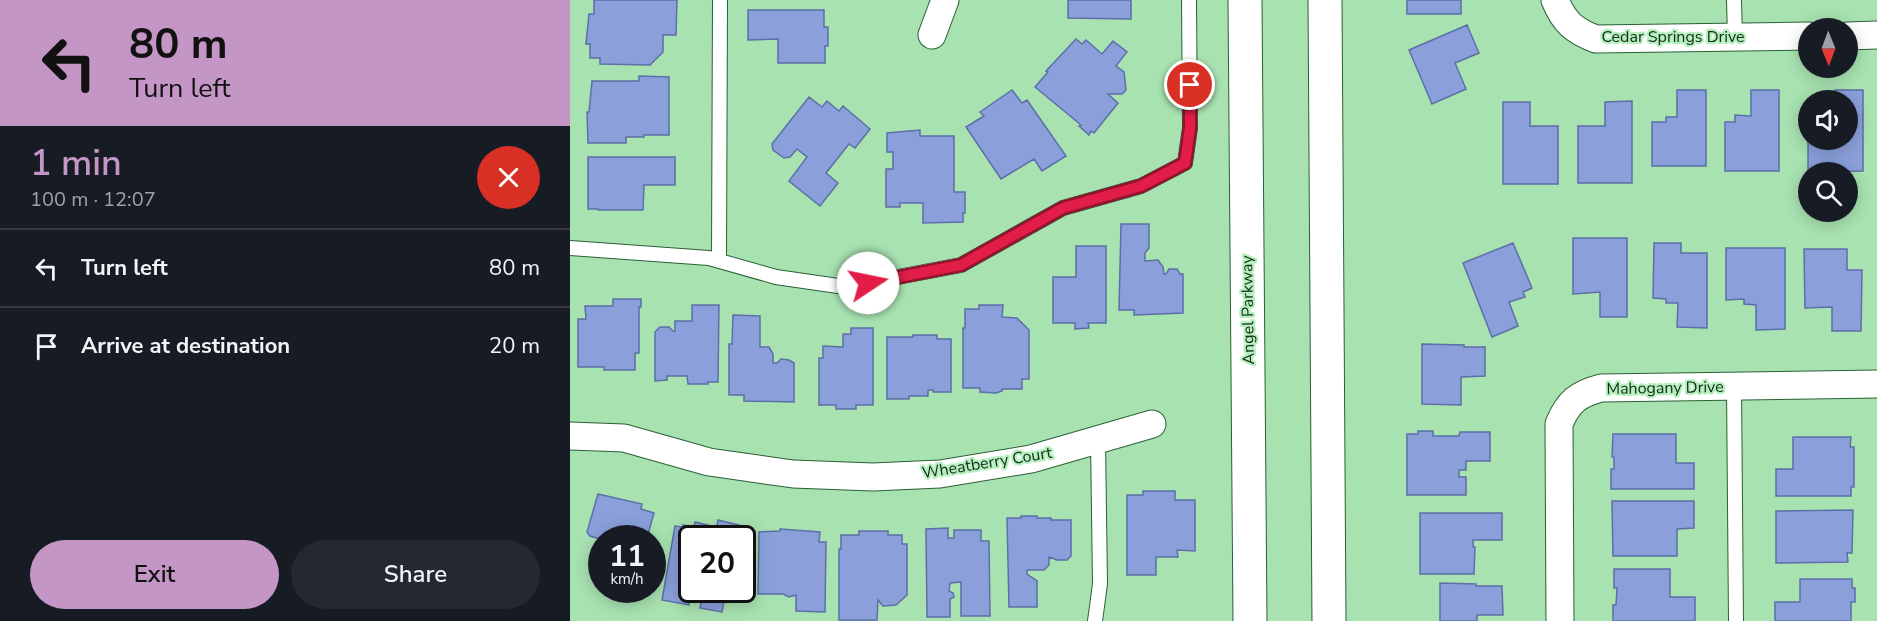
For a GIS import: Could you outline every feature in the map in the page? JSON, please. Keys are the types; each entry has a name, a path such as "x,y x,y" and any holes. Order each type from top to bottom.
{"main road":[{"name":"Angel Parkway","path":"1245,0 1251,621"},
{"path":"1325,0 1329,621"}],"street":[{"path":"932,35 945,0"},
{"name":"Cedar Springs Drive","path":"1555,0 1560,13 1569,24 1596,39 1798,36"},
{"path":"1858,36 1877,35"},
{"name":"Mahogany Drive","path":"1560,621 1559,424 1564,411 1574,399 1586,392 1601,388 1877,384"},
{"name":"Wheatberry Court","path":"570,436 624,438 709,462 793,474 873,477 951,472 1030,459 1152,424"}],"lane":[{"path":"719,261 720,0"},
{"path":"570,248 709,258 776,278 845,287 961,265 1063,208 1141,186 1185,163 1190,128 1189,0"},
{"path":"1734,0 1735,37"},
{"path":"1734,386 1736,621"},
{"path":"1095,621 1100,584 1098,440"}],"building":[{"path":"594,0 677,0 676,35 663,35 663,52 650,65 600,64 600,58 590,58 590,44 586,44 589,14 594,14"},
{"path":"1068,0 1131,0 1131,19 1068,18"},
{"path":"1407,0 1461,0 1461,14 1407,14"},
{"path":"748,10 824,10 824,27 828,27 825,63 778,63 778,39 748,40"},
{"path":"1467,25 1479,53 1455,63 1466,89 1432,104 1409,50"},
{"path":"1076,39 1082,44 1086,40 1102,54 1113,41 1127,52 1116,66 1124,72 1126,90 1122,94 1108,94 1118,103 1094,133 1091,131 1089,135 1079,126 1081,125 1035,87 1048,72 1046,71"},
{"path":"639,76 669,77 669,135 626,137 626,143 588,143 587,112 589,112 592,81 639,81"},
{"path":"1012,90 1022,103 1027,100 1066,156 1042,171 1034,159 1001,179 966,127 984,116 980,112"},
{"path":"1677,90 1706,90 1706,166 1652,166 1652,122 1666,122 1666,117 1677,117"},
{"path":"1751,90 1779,90 1779,171 1725,171 1725,122 1735,122 1735,115 1751,116"},
{"path":"1858,90 1863,90 1863,171 1858,171 1858,162 1808,162 1808,150 1858,150"},
{"path":"809,97 822,107 827,101 839,111 843,106 870,129 855,148 849,144 826,173 838,183 820,206 789,181 807,157 797,149 790,157 784,158 773,150 772,144"},
{"path":"1632,101 1632,183 1578,183 1578,126 1605,126 1605,102"},
{"path":"1503,102 1530,102 1530,126 1558,126 1558,184 1503,184"},
{"path":"920,130 920,136 954,136 954,192 965,192 963,222 923,223 923,203 900,203 900,207 886,207 886,169 893,169 893,152 887,152 887,133"},
{"path":"588,157 675,157 675,185 644,185 643,210 588,209"},
{"path":"1121,224 1149,224 1149,248 1145,253 1145,261 1158,260 1163,267 1164,274 1169,269 1177,269 1180,274 1183,274 1183,313 1134,315 1134,310 1119,310"},
{"path":"1573,238 1627,238 1627,317 1600,317 1600,292 1573,294"},
{"path":"1513,243 1532,288 1523,292 1525,297 1509,302 1518,326 1492,337 1463,263"},
{"path":"1654,243 1681,243 1681,253 1707,253 1707,328 1677,327 1678,303 1666,303 1666,299 1653,298"},
{"path":"1076,246 1106,246 1106,323 1088,323 1089,328 1075,329 1075,323 1053,323 1053,277 1076,277"},
{"path":"1726,248 1785,248 1785,329 1756,330 1756,305 1744,304 1744,299 1726,300"},
{"path":"1804,249 1847,249 1847,270 1862,270 1861,331 1832,331 1832,307 1805,308"},
{"path":"613,299 641,299 639,353 635,353 635,370 578,367 578,319 586,319 585,306 613,306"},
{"path":"692,305 719,305 718,382 688,384 687,376 667,376 667,380 655,381 655,332 660,327 669,327 675,331 675,321 692,321"},
{"path":"979,305 1003,305 1002,317 1017,318 1029,330 1029,379 1022,379 1022,389 1002,389 996,393 980,392 980,388 963,388 965,309 979,309"},
{"path":"733,315 760,316 760,347 769,347 773,354 773,363 781,359 794,363 794,402 744,401 744,395 729,395 729,344 732,344"},
{"path":"851,328 873,328 873,405 856,405 856,409 836,409 836,405 819,405 819,358 823,358 823,346 843,347 843,334 851,334"},
{"path":"913,335 937,335 937,339 951,339 951,392 928,390 928,396 887,399 887,337 913,337"},
{"path":"1422,344 1485,347 1485,376 1461,377 1461,405 1422,404"},
{"path":"1418,431 1433,431 1433,436 1459,436 1460,432 1490,432 1490,461 1466,461 1466,470 1459,470 1459,477 1466,477 1466,495 1407,495 1407,434 1418,434"},
{"path":"1613,434 1676,434 1676,463 1694,463 1694,489 1611,489 1611,469 1614,469"},
{"path":"1793,437 1851,437 1850,447 1854,447 1854,487 1851,487 1851,496 1776,496 1776,469 1793,469"},
{"path":"1143,491 1175,491 1175,500 1195,500 1195,551 1177,550 1178,557 1156,557 1156,575 1127,575 1127,495 1143,495"},
{"path":"598,494 642,504 641,509 654,513 651,525 589,525"},
{"path":"1612,501 1694,501 1694,528 1677,529 1677,556 1613,556"},
{"path":"1853,510 1852,553 1847,553 1848,562 1776,563 1776,511"},
{"path":"1420,513 1502,513 1502,540 1473,540 1474,574 1420,574"},
{"path":"1021,516 1071,520 1071,556 1067,560 1049,557 1049,565 1044,570 1027,570 1027,574 1037,581 1037,607 1009,607 1007,518 1021,518"},
{"path":"718,520 739,525 717,525"},
{"path":"675,526 678,526 678,603 666,601 666,577"},
{"path":"948,528 948,538 954,538 954,530 981,530 981,541 989,541 990,616 961,616 961,582 950,583 949,591 954,597 950,599 950,617 927,617 926,529"},
{"path":"780,529 820,532 819,542 826,542 825,612 796,611 796,595 789,597 783,594 758,594 759,532 780,531"},
{"path":"859,531 888,531 888,535 902,535 902,544 907,544 907,595 896,605 883,606 878,600 877,620 839,620 841,535 859,535"},
{"path":"1614,569 1670,569 1670,597 1695,597 1695,621 1613,621 1613,605 1616,605 1617,588 1614,588"},
{"path":"1800,579 1852,579 1852,588 1855,588 1855,602 1851,602 1851,621 1775,621 1775,602 1800,602"},
{"path":"1440,583 1502,586 1503,615 1477,615 1477,621 1440,621"},
{"path":"701,603 724,603 722,612 700,608"}],"route":[{"path":"868,283 961,265 1063,208 1141,186 1185,163 1190,128 1190,85"}]}
